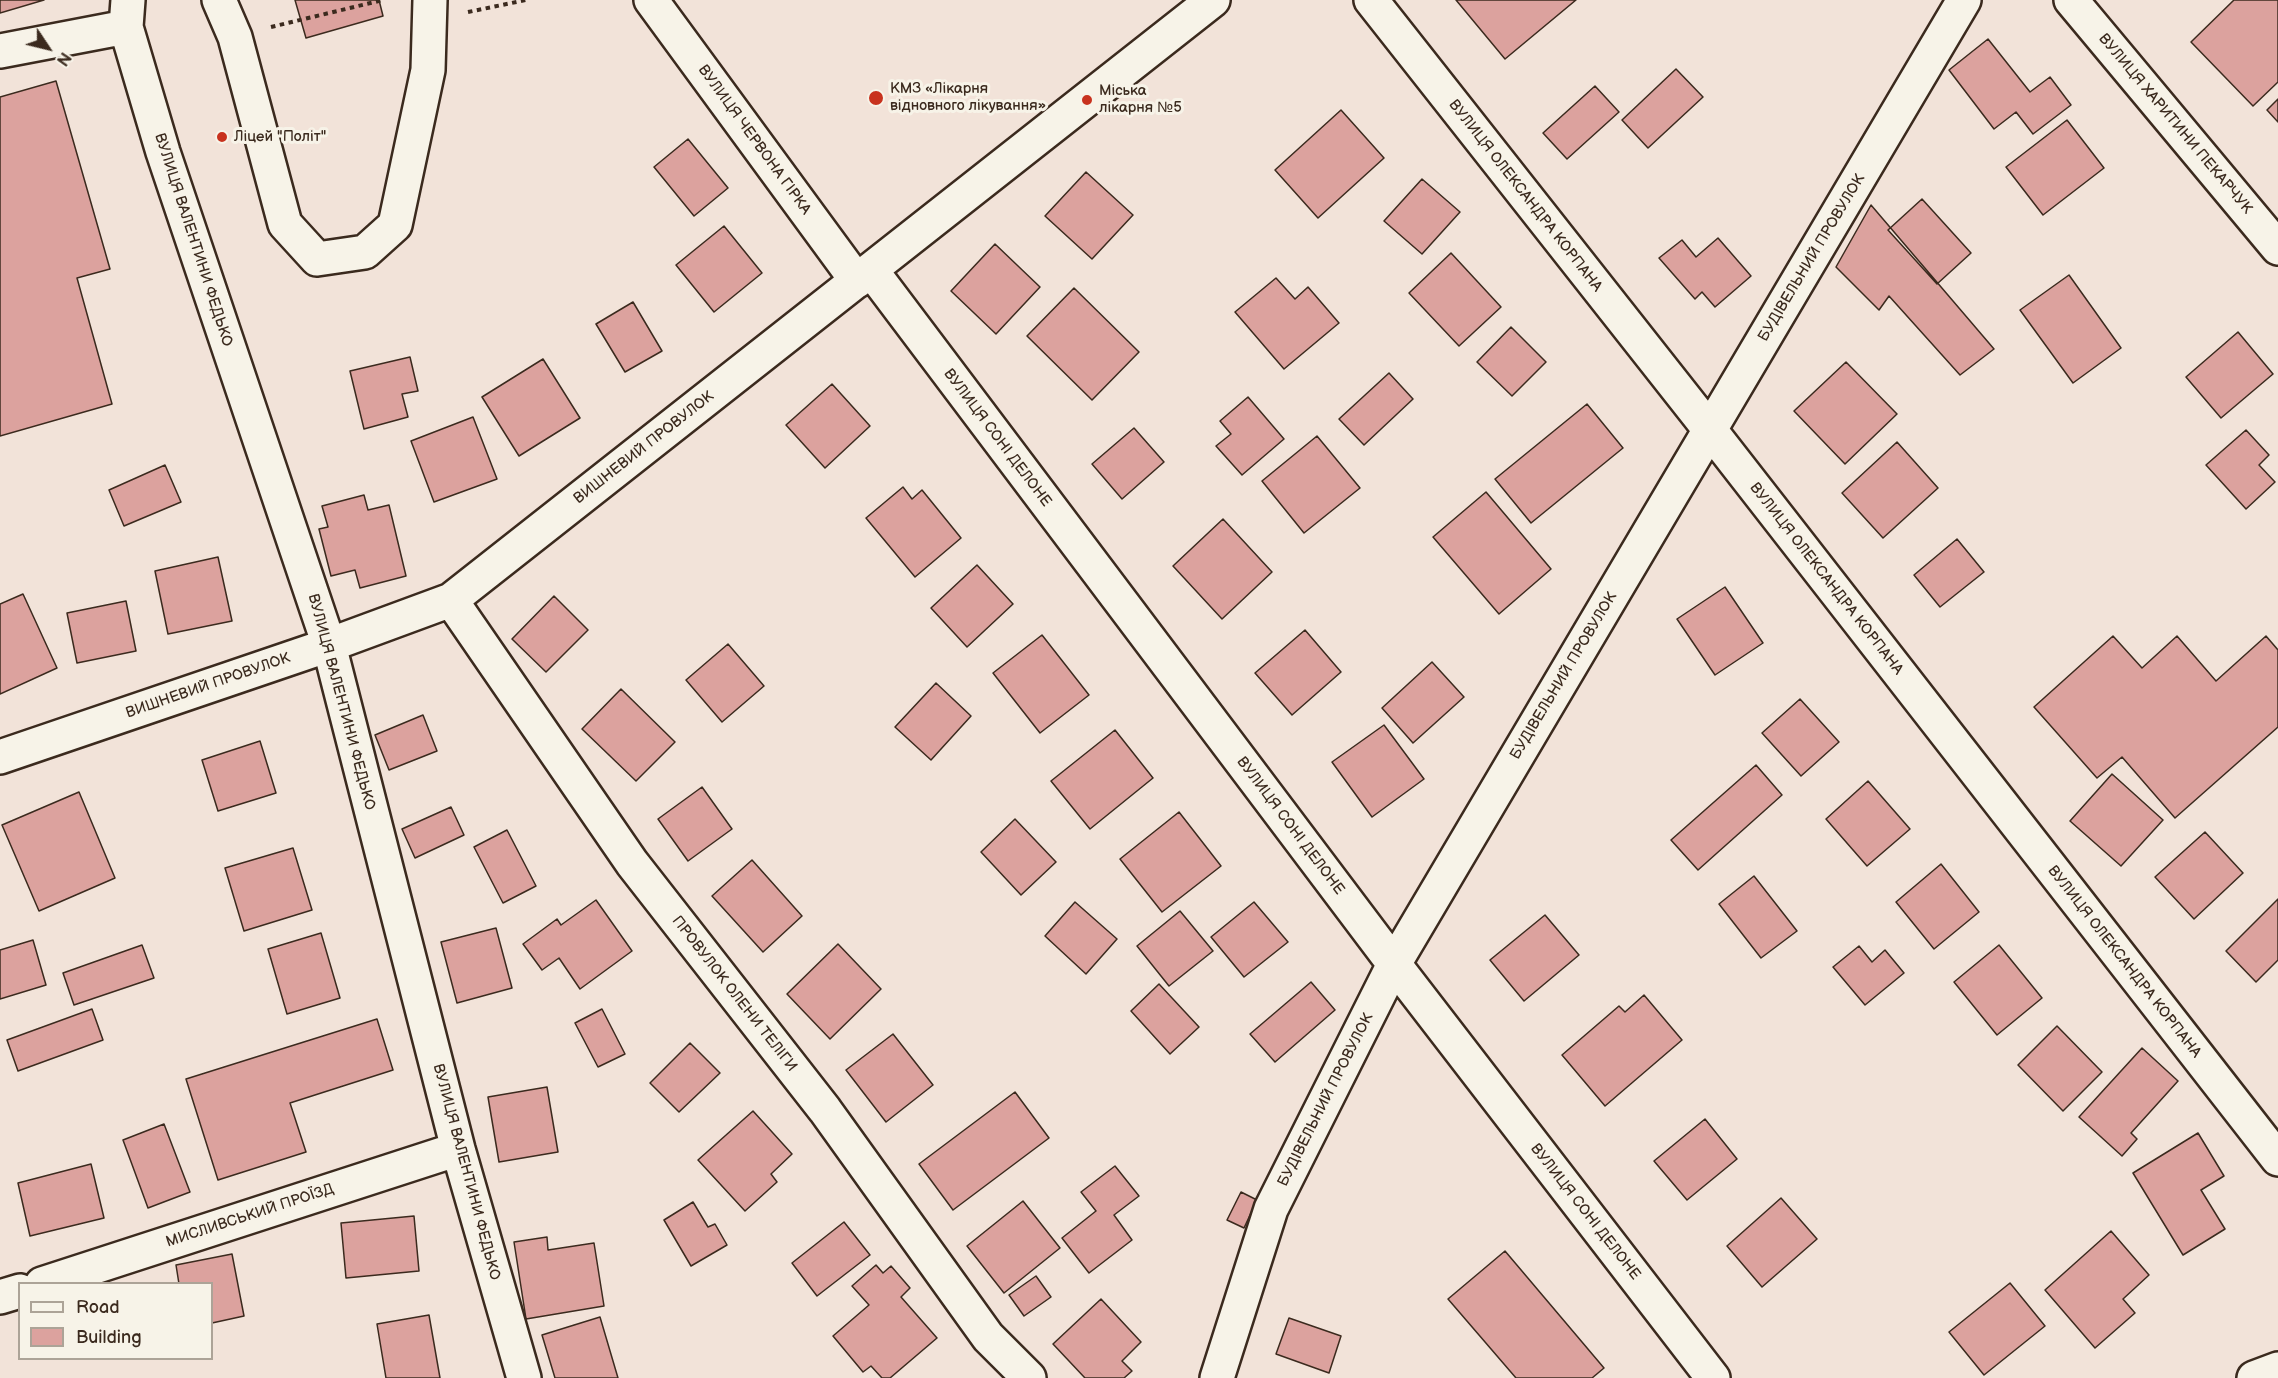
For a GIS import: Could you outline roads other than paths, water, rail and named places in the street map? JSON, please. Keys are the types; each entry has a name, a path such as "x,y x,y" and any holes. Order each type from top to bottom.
{"street":[{"path":"219,0 235,37 285,224 317,259 365,252 395,225 428,70 430,0"},
{"name":"ВУЛИЦЯ ЧЕРВОНА ГІРКА","path":"651,0 864,276"},
{"name":"ВИШНЕВИЙ ПРОВУЛОК","path":"0,757 329,645 451,600 1213,0"},
{"name":"ВУЛИЦЯ ОЛЕКСАНДРА КОРПАНА","path":"1371,0 1710,430 2278,1159"},
{"name":"БУДІВЕЛЬНИЙ ПРОВУЛОК","path":"1217,1378 1271,1209 1394,964 1964,0"},
{"name":"ВУЛИЦЯ ХАРИТИНИ ПЕКАРЧУК","path":"2071,0 2278,248"},
{"path":"0,51 127,14"},
{"name":"ВУЛИЦЯ ВАЛЕНТИНИ ФЕДЬКО","path":"127,14 163,152 329,645 458,1149 524,1378"},
{"name":"ВУЛИЦЯ СОНІ ДЕЛОНЕ","path":"864,276 1713,1378"},
{"name":"ПРОВУЛОК ОЛЕНИ ТЕЛІГИ","path":"451,600 632,863 825,1110 988,1337 1029,1378"},
{"name":"МИСЛИВСЬКИЙ ПРОЇЗД","path":"48,1282 458,1149"},
{"path":"0,1297 18,1292"},
{"path":"2254,1378 2278,1370"}],"place":[{"name":"КМЗ «Лікарня відновного лікування»","path":"876,98"},
{"name":"Міська лікарня №5","path":"1087,100"},
{"name":"Ліцей \"Політ\"","path":"222,137"}]}
